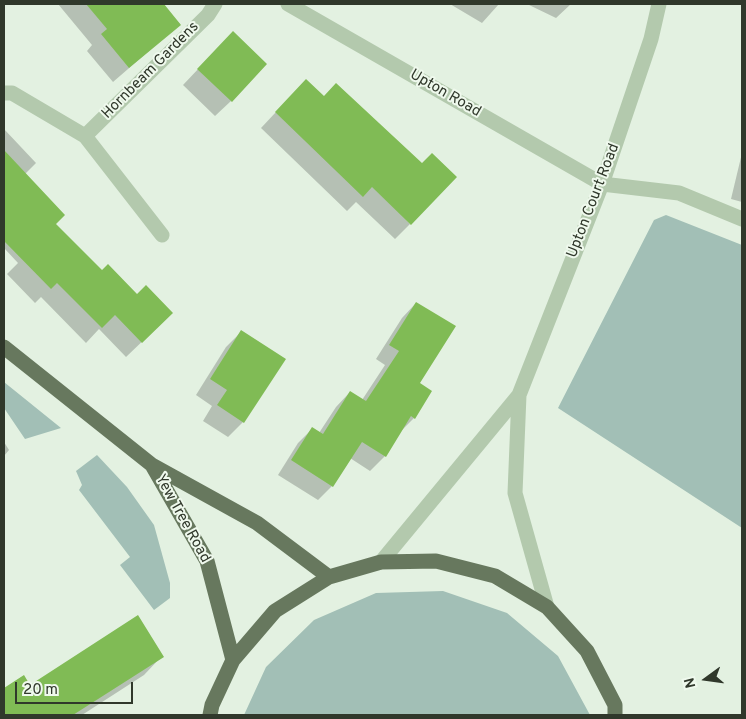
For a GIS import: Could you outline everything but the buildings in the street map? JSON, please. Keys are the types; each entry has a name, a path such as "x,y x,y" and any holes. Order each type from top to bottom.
{"main road":[{"name":"Yew Tree Road","path":"4,347 152,465 257,523 329,577"},
{"name":"Yew Tree Road","path":"152,465 207,561 233,660"},
{"path":"210,715 212,705 233,660 275,611 329,577 381,562 436,561 495,576 547,607 587,651 615,705 616,715"}],"street":[{"name":"Hornbeam Gardens","path":"85,136 208,15 215,4"},
{"name":"Upton Road","path":"288,4 602,184"},
{"name":"Upton Court Road","path":"381,562 519,395 602,184 651,39 659,4"},
{"path":"4,93 12,93 85,136 162,235"},
{"path":"602,184 678,193 742,220"},
{"name":"Upton Court Road","path":"519,395 515,494 547,607"}],"shaded area":[{"path":"666,215 742,245 742,528 558,408 654,220"},
{"path":"4,382 61,428 25,439 4,408"},
{"path":"97,455 127,487 154,525 170,583 170,598 154,610 120,565 130,557 79,490 82,485 76,471"},
{"path":"443,591 507,613 558,656 590,715 244,715 266,667 314,620 376,593"}]}
